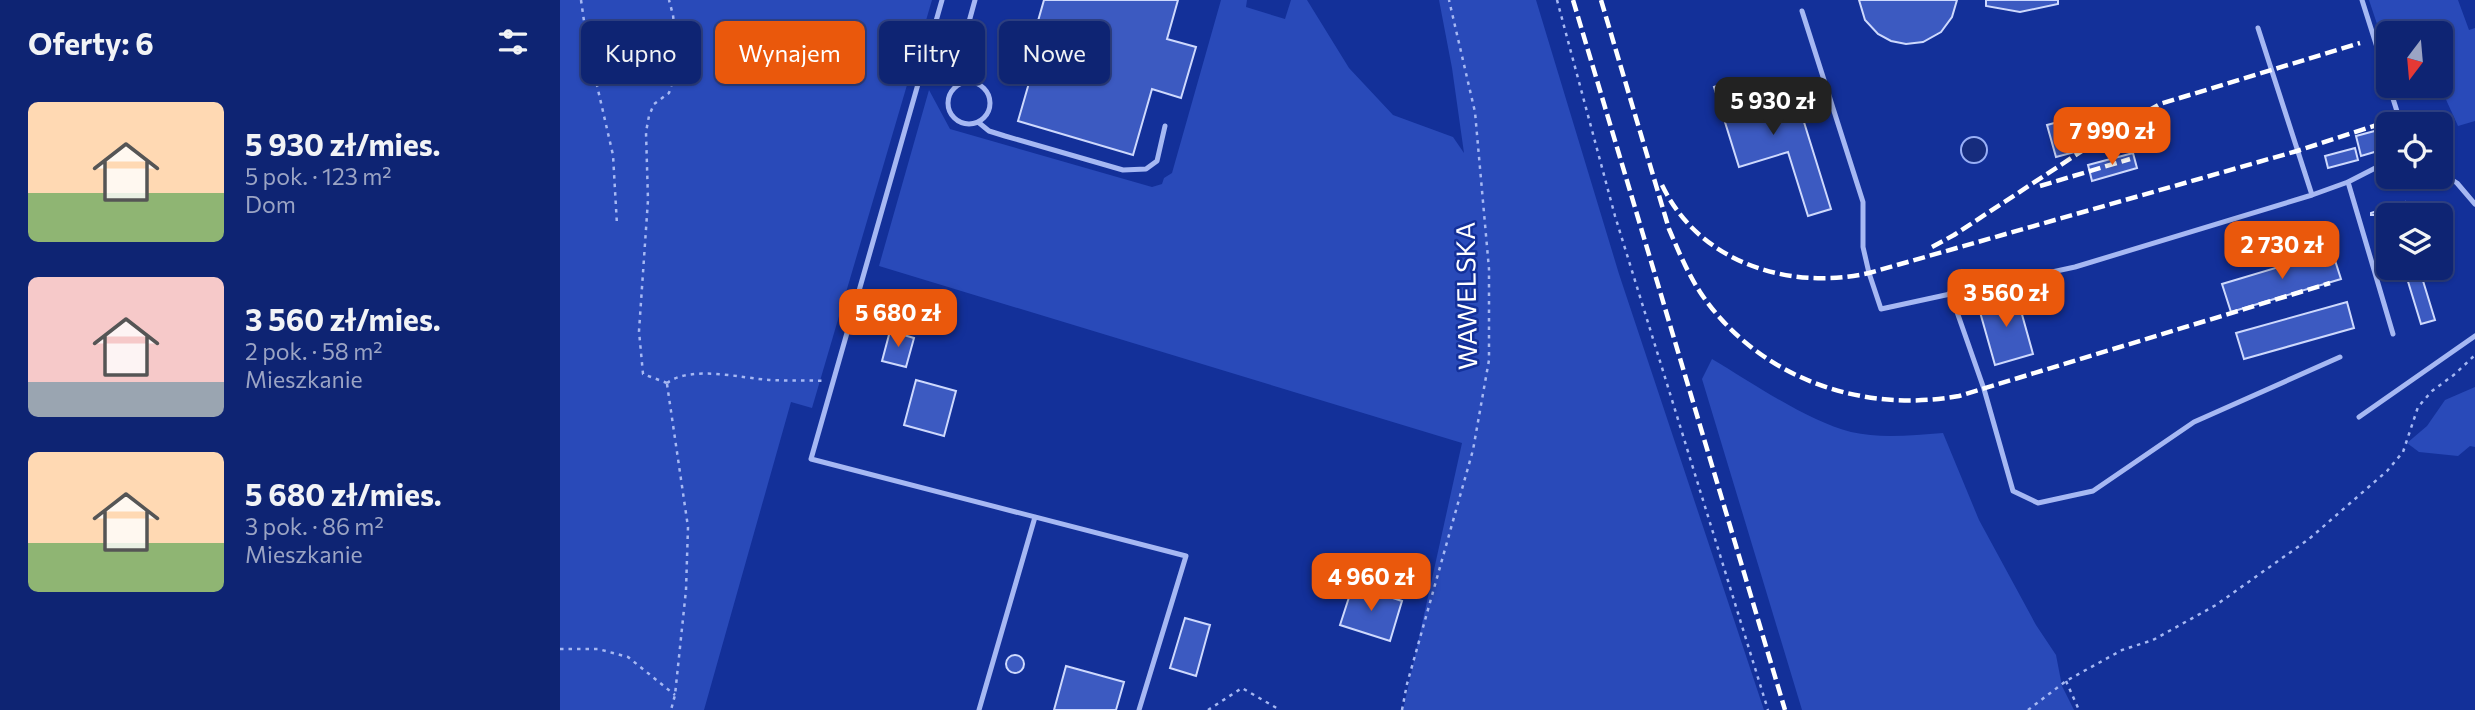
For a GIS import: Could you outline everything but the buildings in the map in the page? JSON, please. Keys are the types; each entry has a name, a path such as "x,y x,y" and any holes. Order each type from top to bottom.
{"lane":[{"path":"942,0 811,458 1186,556 1139,710"},
{"path":"969,21 975,0"},
{"path":"2362,0 2376,44"},
{"path":"1802,11 1863,202 1863,247 1881,309 2075,267 2312,195 2348,182 2376,168"},
{"path":"2258,28 2312,195"},
{"path":"962,84 953,90 948,98 948,108 959,122 968,124 978,122 988,113 990,104 988,94 978,85 971,84"},
{"path":"978,122 989,131 1124,170 1146,169 1157,161 1165,126"},
{"path":"2453,180 2475,204"},
{"path":"2348,182 2393,334"},
{"path":"1950,292 1984,389 2013,491 2038,503 2093,491 2194,422 2340,357"},
{"path":"2359,417 2475,336"},
{"path":"979,710 1035,517"}],"path":[{"path":"581,0 587,42 613,155 617,225"},
{"path":"667,383 643,374 639,331 648,200 646,132 654,104 669,93 673,80 676,44 669,0"},
{"name":"WAWELSKA","path":"1402,710 1473,450 1489,360 1489,269 1475,112 1449,0"},
{"path":"1557,0 1615,216 1768,710"},
{"path":"2028,710 2066,681 2122,650 2153,640 2216,605 2309,539 2387,471 2403,452 2418,407 2432,391 2475,355"},
{"path":"667,383 675,377 716,374 770,380 833,381"},
{"path":"667,383 688,527 686,590 675,695 671,710"},
{"path":"560,649 598,649 628,657 675,695"},
{"path":"2066,681 2079,710"},
{"path":"1209,710 1242,688 1280,710"}],"shaded area":[{"path":"560,0 932,0 926,21 879,21 879,84 907,84 812,408 791,402 704,710 560,710"},
{"path":"1221,0 1247,0 1246,7 1285,19 1291,0 1307,0 1349,68 1393,115 1453,137 1464,153 1439,0 1536,0 1619,274 1764,710 1403,710 1462,443 879,266 929,90 950,129 1152,187 1162,184 1164,178 1172,173"},
{"path":"2369,0 2458,0 2469,30 2475,28 2475,121 2458,126 2445,98 2454,98 2454,21 2376,21"},
{"path":"1974,137 1983,141 1987,150 1983,159 1974,163 1965,159 1961,150 1965,141"},
{"path":"1712,359 1780,400 1834,427 1874,435 1943,433 1979,520 2036,625 2056,655 2062,686 2074,710 1802,710 1702,379"},
{"path":"2475,387 2475,447 2470,446 2458,456 2419,452 2407,443 2427,426 2445,400"}],"railway":[{"path":"1573,0 1785,710"},
{"path":"1601,0 1669,229 1691,277 1723,322 1751,347 1781,367 1814,383 1885,399 1922,400 1959,396 2330,283"},
{"path":"1932,247 2117,128 2160,104 2360,43"},
{"path":"1662,185 1678,212 1699,234 1723,252 1750,265 1779,274 1839,278 1869,273 2297,151 2376,125"},
{"path":"2040,186 2130,159"}]}
